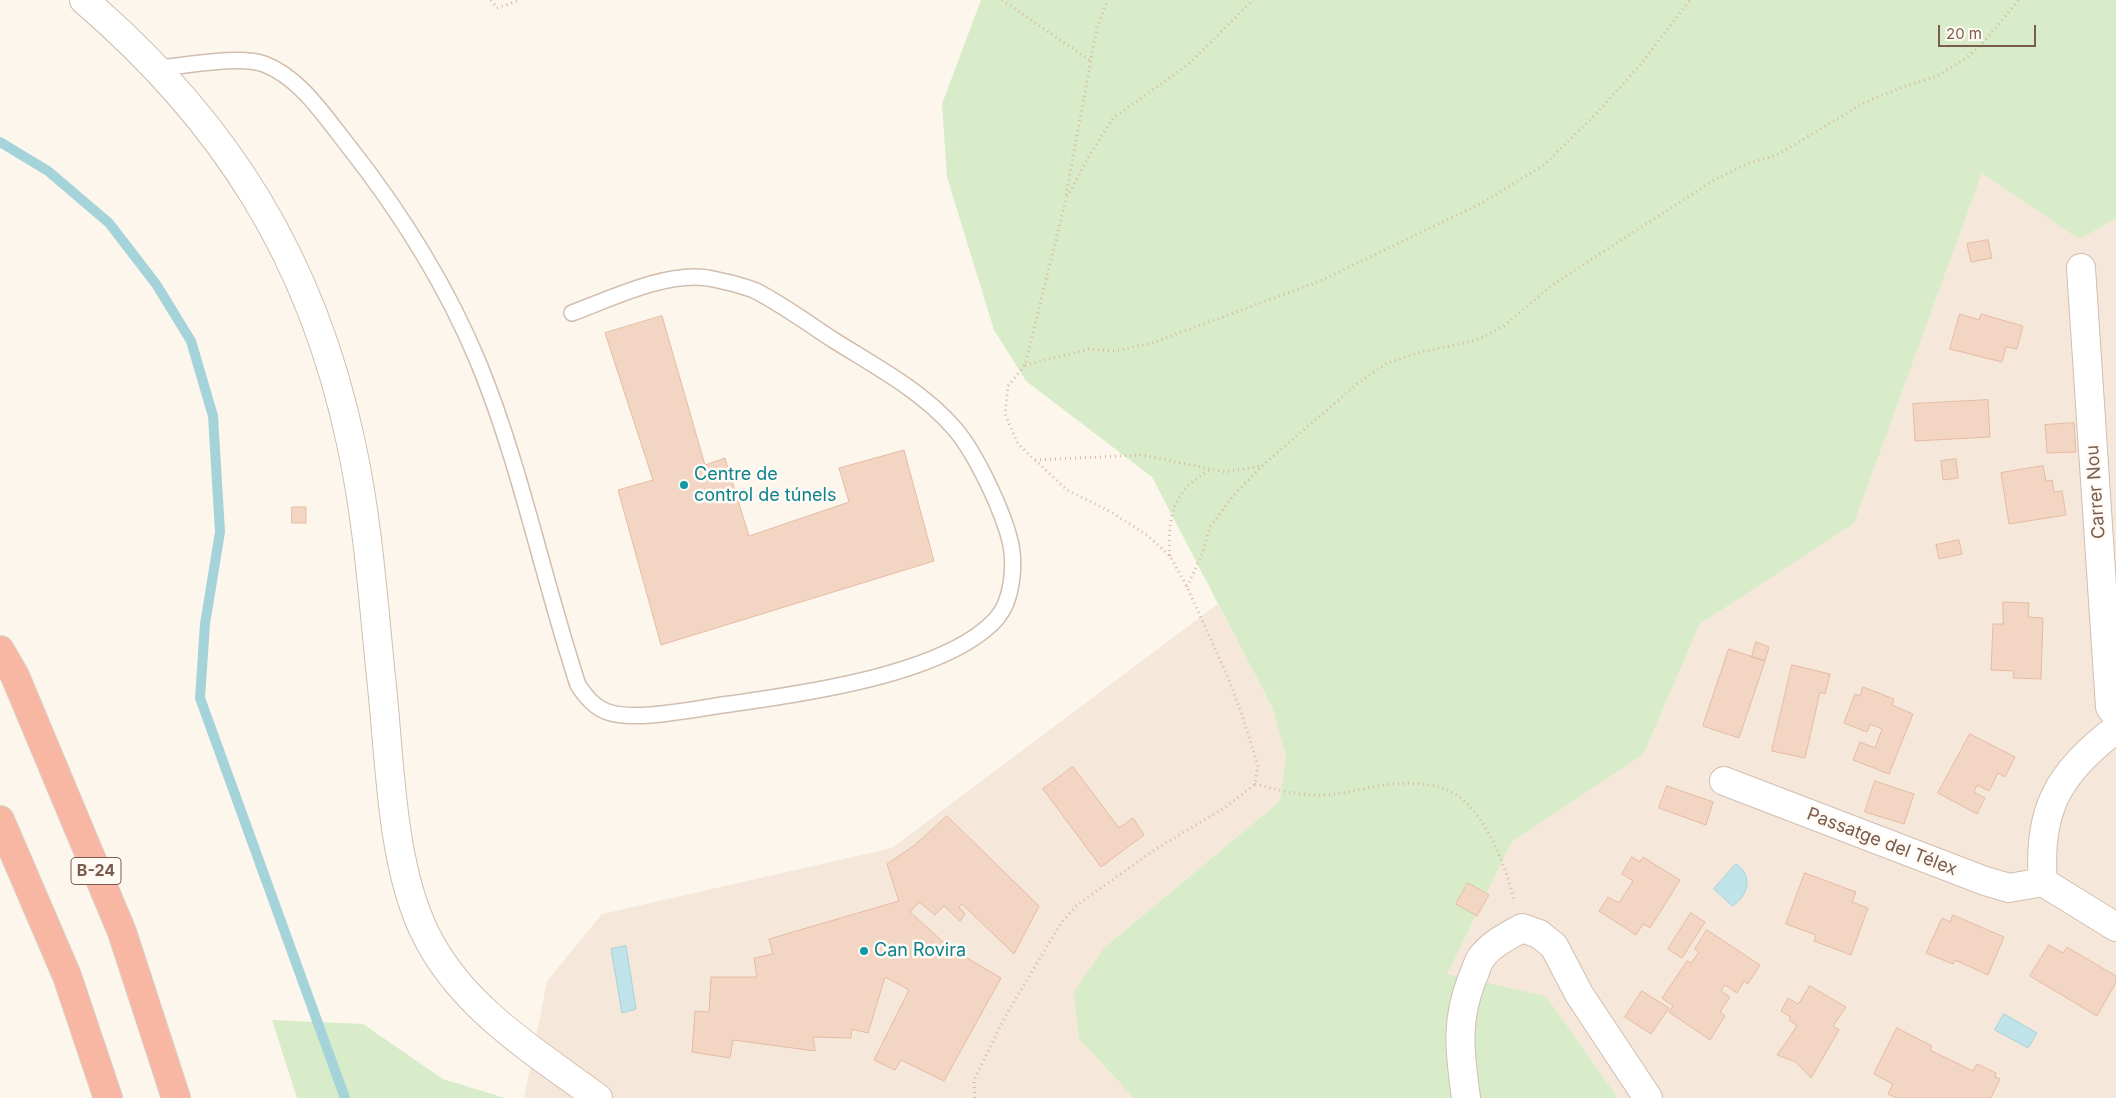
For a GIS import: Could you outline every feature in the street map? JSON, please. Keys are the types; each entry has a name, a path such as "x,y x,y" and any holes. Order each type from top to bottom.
{"highway":[{"name":"B-24","path":"0,650 15,676 122,932 176,1098"},
{"path":"0,820 67,976 108,1098"}],"street":[{"path":"84,0 158,68 199,116 235,163 267,214 299,275 321,332 337,384 352,445 370,572 398,838 413,903 425,933 442,962 477,1004 530,1049 598,1098"},
{"name":"Carrer Nou","path":"2081,268 2110,707 2116,715"},
{"path":"2116,728 2074,767 2062,783 2050,805 2040,852 2043,882 2116,928"},
{"name":"Passatge del Télex","path":"1724,781 1985,881 2010,888 2043,882"},
{"path":"1466,1098 1461,1062 1460,1022 1467,992 1481,958 1499,941 1522,928 1539,934 1554,946 1579,994 1648,1098"}],"lane":[{"path":"158,68 228,61 262,63 280,71 319,109 385,193 454,308 479,364 514,468 578,685 586,698 602,710 617,715 638,715 737,703 850,684 879,677 933,659 984,631 998,618 1006,606 1012,567 1012,548 1006,526 984,479 955,429 938,412 901,383 754,290 705,278 666,280 572,313"}],"path":[{"path":"491,0 497,8 520,0"},
{"path":"1002,0 1091,61"},
{"path":"975,1098 974,1080 985,1054 1061,923 1094,892 1156,849 1226,807 1255,784 1258,766 1254,746 1227,675 1187,587 1170,556 1147,535 1111,512 1067,490 1018,444 1005,414 1008,386 1025,365 1066,199 1097,27 1108,0"},
{"path":"1066,199 1113,118 1189,64 1253,0"},
{"path":"1025,365 1090,349 1114,351 1152,343 1320,281 1482,203 1544,165 1565,145 1640,65 1690,0"},
{"path":"1187,587 1203,552 1210,527 1234,495 1262,466 1284,449 1336,402 1388,363 1418,353 1477,340 1504,326 1552,285 1714,180 1749,162 1777,155 1864,103 1900,88 1937,76 1965,60 1981,45 2019,0"},
{"path":"1035,460 1142,455 1226,472 1262,466"},
{"path":"1170,556 1170,524 1174,507 1184,488 1213,469"},
{"path":"1255,784 1280,791 1315,795 1409,783 1440,787 1464,801 1490,831 1506,870 1522,928"}],"shaded area":[{"path":"1982,173 2079,238 2116,219 2116,1098 1618,1098 1546,996 1446,975 1512,842 1643,755 1700,624 1854,522"},
{"path":"1218,604 1272,707 1286,756 1280,801 1105,947 1079,1039 1134,1098 524,1098 547,981 602,914 892,848"}],"green space":[{"path":"981,0 2116,0 2116,219 2079,239 1982,173 1854,523 1700,624 1643,755 1512,842 1447,974 1546,996 1618,1098 1134,1098 1079,1039 1074,992 1105,947 1280,801 1286,756 1272,707 1152,477 1026,381 994,330 947,177 942,104"},
{"path":"272,1020 363,1024 443,1079 505,1098 297,1098"}],"water":[{"path":"1736,864 1745,874 1747,886 1742,897 1732,906 1714,889"},
{"path":"626,946 636,1009 622,1013 611,949"},
{"path":"2004,1014 2037,1033 2028,1048 1995,1030"}],"building":[{"path":"1988,240 1992,258 1971,262 1967,244"},
{"path":"1960,314 1979,320 1981,314 2023,326 2017,349 2006,347 2002,362 1950,349"},
{"name":"Centre de control de túnels","path":"662,316 705,465 725,458 749,536 849,502 839,468 904,450 934,561 661,645 618,490 653,480 605,333"},
{"path":"1988,400 1990,437 1915,441 1913,404"},
{"path":"2074,423 2076,452 2047,453 2045,425"},
{"path":"1956,459 1958,478 1943,480 1941,461"},
{"path":"2043,466 2046,481 2052,480 2054,492 2062,491 2066,515 2009,524 2001,473"},
{"path":"292,507 306,507 306,523 292,523"},
{"path":"1959,540 1962,554 1939,559 1936,545"},
{"path":"2003,602 2029,603 2028,617 2043,618 2041,679 2013,678 2014,671 1991,670 1993,624 2003,624"},
{"path":"1756,642 1769,647 1765,661 1752,657"},
{"path":"1729,649 1765,661 1739,738 1703,726"},
{"path":"1792,665 1830,674 1825,694 1820,692 1805,758 1772,751"},
{"path":"1863,687 1894,699 1892,705 1913,714 1889,774 1853,760 1860,742 1875,748 1882,729 1870,724 1867,732 1844,723 1855,694 1860,696"},
{"path":"1970,734 2015,757 2005,777 1998,773 1989,791 1977,785 1974,792 1985,798 1977,814 1938,793"},
{"path":"1073,767 1119,828 1133,818 1144,835 1101,867 1043,789"},
{"path":"1875,781 1914,794 1904,824 1865,812"},
{"path":"1667,786 1713,802 1706,825 1659,808"},
{"name":"Can Rovira","path":"947,816 1039,906 1014,954 962,904 959,907 965,914 960,921 944,906 935,915 919,902 910,912 950,948 1001,978 944,1081 901,1060 895,1070 874,1060 909,990 885,977 868,1033 852,1029 851,1038 813,1037 815,1051 733,1040 730,1058 692,1052 695,1011 709,1012 711,977 757,977 754,958 773,954 769,939 899,901 887,864 915,845"},
{"path":"1632,857 1640,862 1643,857 1680,880 1650,928 1643,924 1636,935 1599,911 1608,897 1619,903 1633,881 1622,874"},
{"path":"1805,873 1856,892 1852,902 1868,908 1851,955 1814,941 1816,935 1786,924"},
{"path":"1468,883 1489,895 1477,916 1456,904"},
{"path":"1691,913 1705,922 1682,958 1668,949"},
{"path":"1953,915 2004,937 1988,975 1955,960 1953,964 1926,953 1942,918 1950,922"},
{"path":"1707,930 1760,965 1748,984 1744,981 1737,993 1725,985 1721,991 1730,997 1720,1012 1725,1016 1710,1040 1669,1012 1673,1006 1662,998 1687,961 1691,963 1699,952 1695,949"},
{"path":"2049,945 2063,953 2067,947 2116,976 2116,982 2097,1016 2030,976"},
{"path":"1810,986 1846,1007 1833,1026 1839,1030 1811,1078 1796,1062 1777,1055 1797,1026 1789,1020 1791,1017 1781,1011 1788,998 1798,1004"},
{"path":"1642,991 1669,1008 1651,1034 1625,1017"},
{"path":"1897,1028 1932,1046 1930,1050 1973,1071 1977,1064 1996,1073 1995,1077 2000,1079 1991,1098 1897,1098 1888,1094 1893,1084 1874,1074"}],"waterway":[{"path":"0,142 48,171 109,223 156,284 191,341 213,416 220,532 205,624 200,698 345,1098"}],"place":[{"name":"Centre de control de túnels","path":"684,485"},
{"name":"Can Rovira","path":"864,951"}]}
